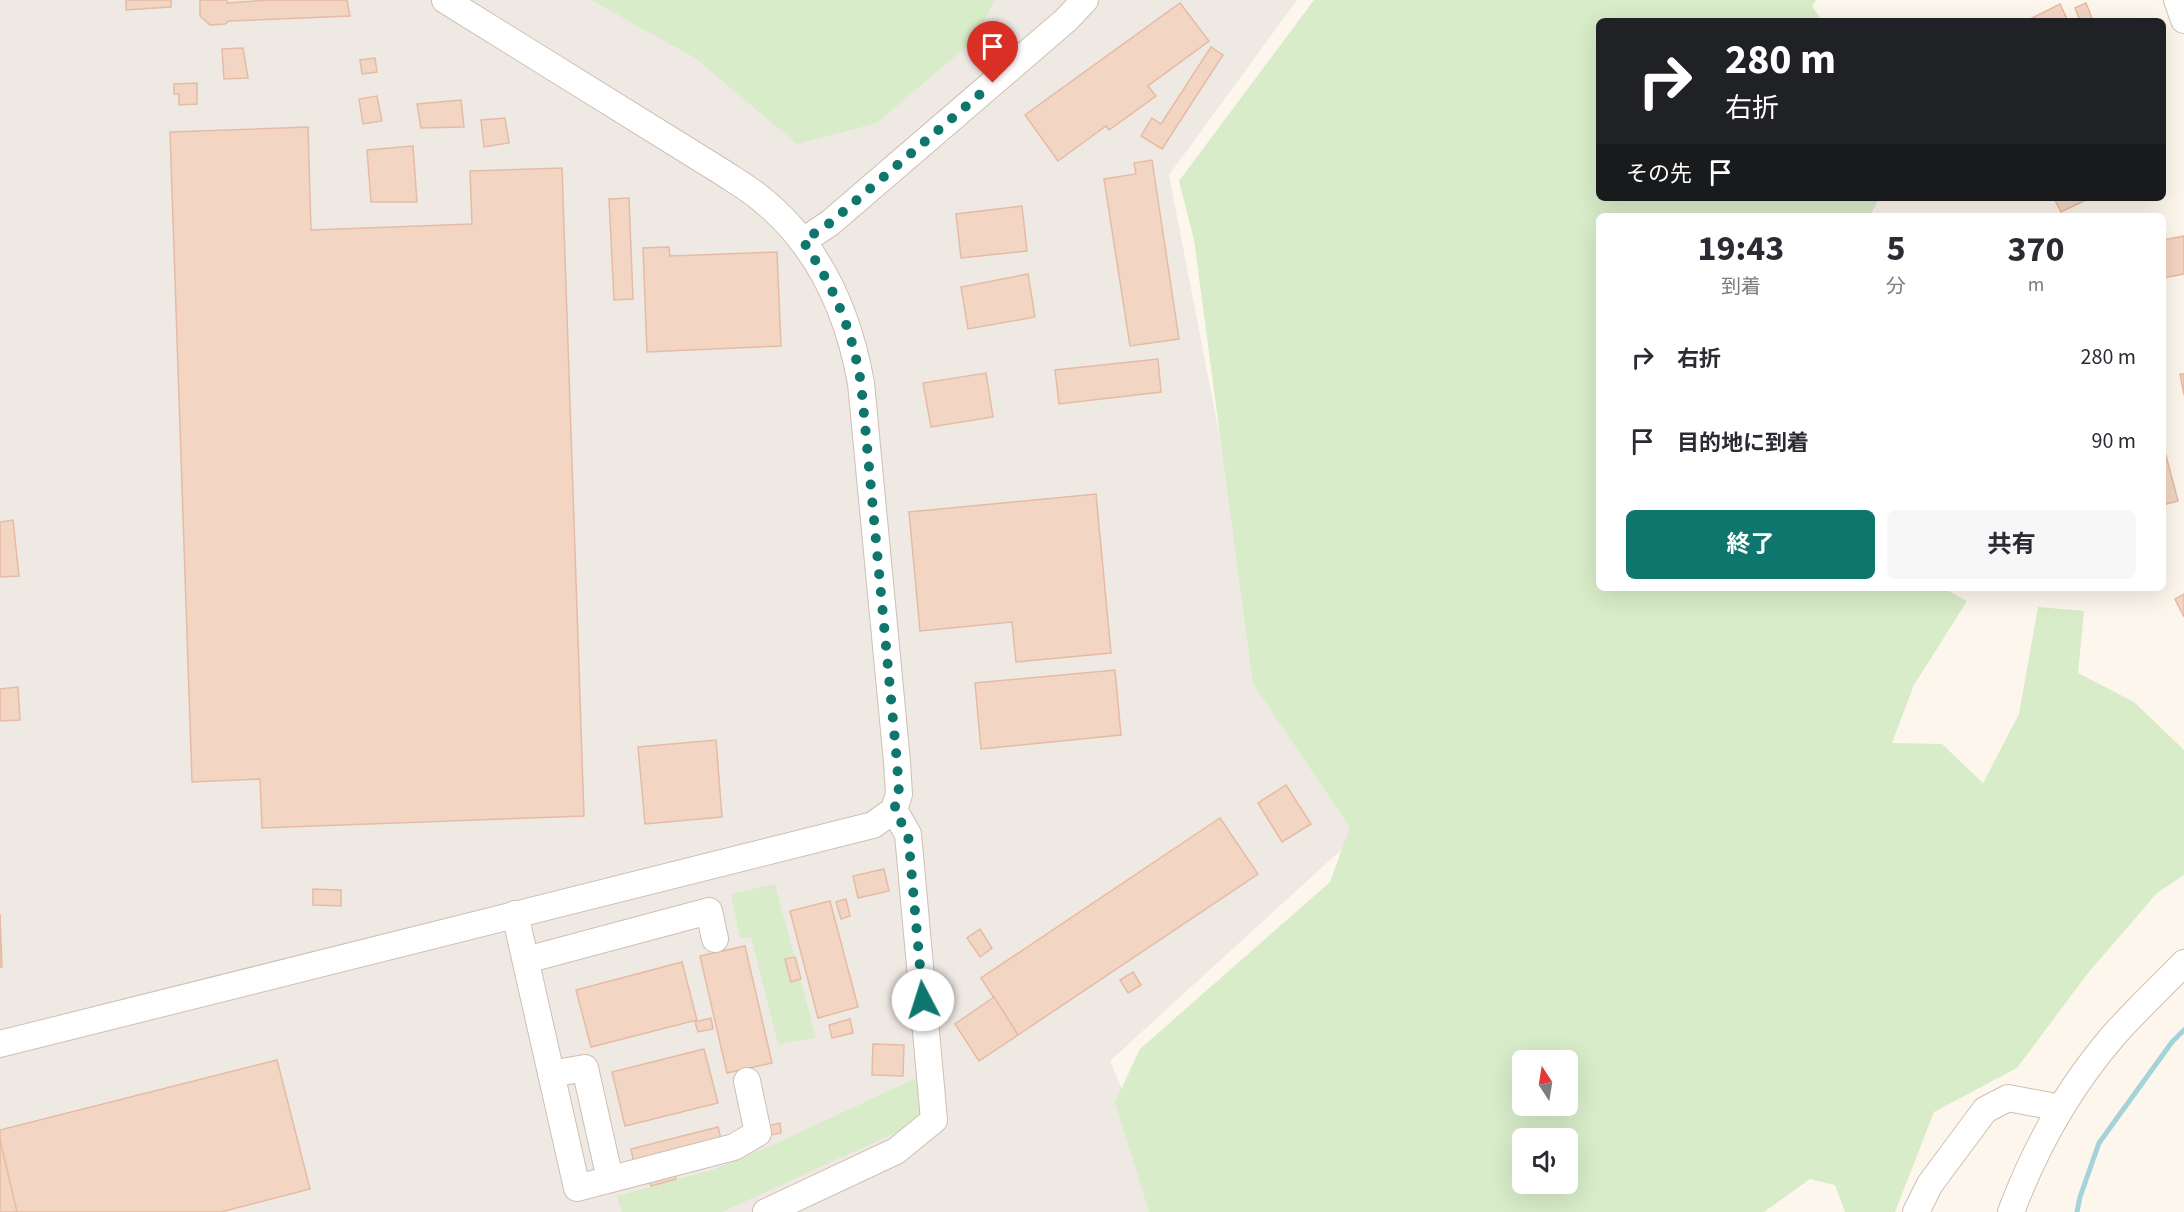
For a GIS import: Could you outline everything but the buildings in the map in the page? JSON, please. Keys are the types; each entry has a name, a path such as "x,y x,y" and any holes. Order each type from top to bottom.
{"street":[{"path":"0,1044 873,825 894,810 899,794 897,762 861,383 848,327 836,295 822,269 787,222 760,198 445,0"},
{"path":"803,241 848,207 1066,20 1085,0"},
{"path":"2176,0 2184,20"},
{"path":"766,1212 896,1151 934,1120 908,834 894,810"},
{"path":"526,960 709,911 715,939"},
{"path":"515,914 577,1188 734,1147 758,1133 747,1081"},
{"path":"2011,1212 2025,1174 2079,1080 2115,1034 2184,963"},
{"path":"551,1074 585,1068 610,1179"},
{"path":"1916,1212 1930,1184 1985,1110 2008,1098 2061,1108"}],"shaded area":[{"path":"0,0 1297,0 1169,175 1272,706 1365,828 1110,1061 1173,1207 1163,1212 0,1212"}],"green space":[{"path":"591,0 995,0 974,40 877,123 797,144 695,58"},
{"path":"1314,0 1816,0 1812,6 1820,18 1596,18 1596,201 1878,201 1872,213 1596,213 1596,591 1949,591 1967,601 1914,685 1892,743 1942,744 1983,783 2019,714 2038,607 2084,611 2078,673 2134,702 2184,750 2184,875 2157,893 2088,973 2017,1068 1934,1112 1895,1212 1845,1212 1835,1185 1810,1179 1764,1212 1149,1212 1115,1102 1140,1049 1330,882 1350,827 1253,684 1194,240 1179,181"},
{"path":"775,884 816,1038 778,1044 751,937 740,938 731,894"},
{"path":"916,1078 921,1121 722,1212 622,1212 617,1196 712,1170 764,1149"}],"waterway":[{"path":"2077,1212 2099,1143 2172,1042 2184,1030"}],"route":[{"path":"923,1000 908,834 894,810 899,794 897,762 861,383 848,327 836,295 803,241 830,223 993,83"}]}
